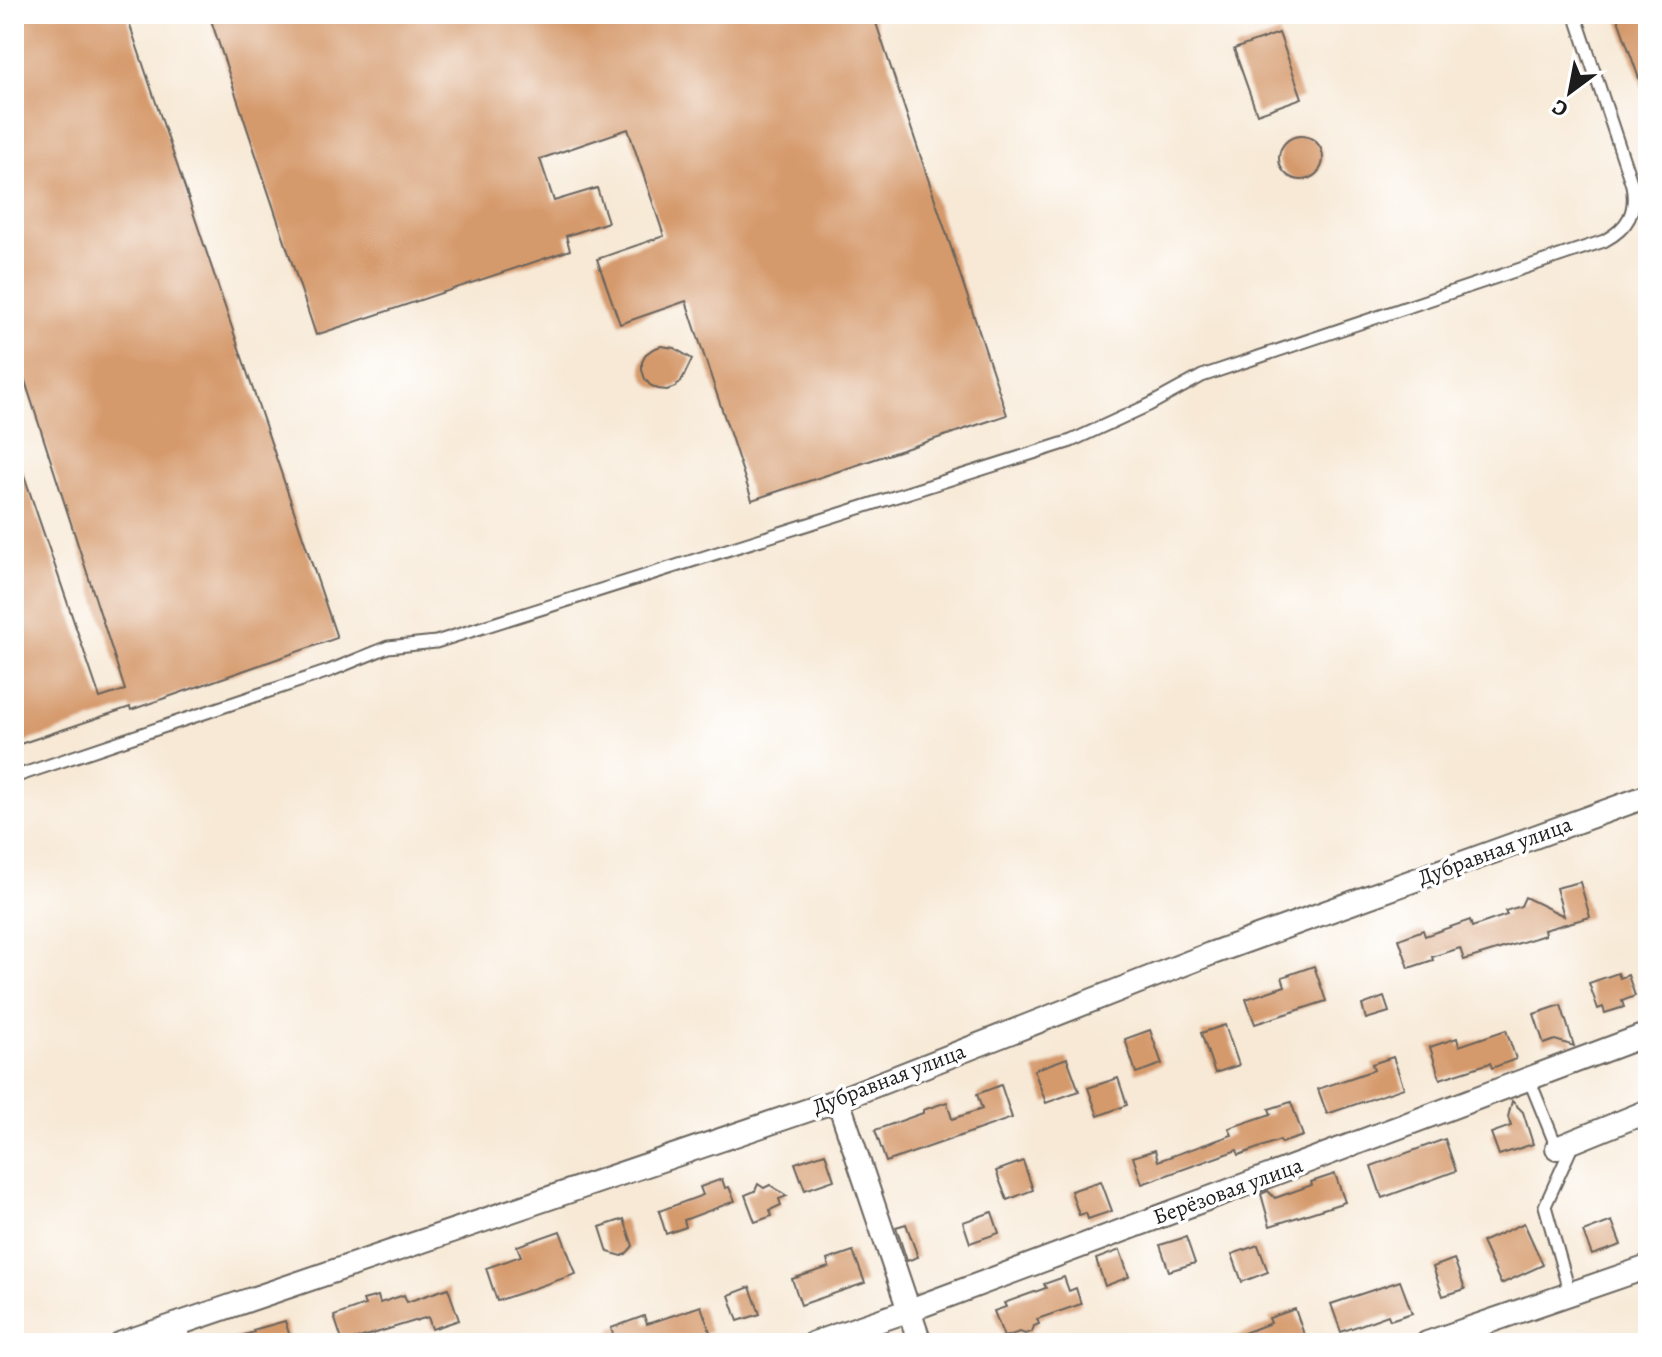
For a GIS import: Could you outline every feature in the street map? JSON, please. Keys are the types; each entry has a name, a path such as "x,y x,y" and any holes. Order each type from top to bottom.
{"street":[{"name":"Дубравная улица","path":"122,1343 183,1333 838,1100 1210,954 1648,796"},
{"name":"Берёзовая улица","path":"814,1343 910,1310 1640,1037"},
{"path":"838,1100 920,1343"},
{"path":"1565,1145 1648,1111"},
{"path":"1427,1343 1648,1267"}],"lane":[{"path":"14,777 329,671 388,647 436,642 1071,441 1149,405 1202,376 1604,241 1618,233 1633,212 1635,202 1575,14"},
{"path":"1529,1079 1565,1145 1545,1206 1570,1294"}],"building":[{"path":"14,14 126,14 337,638 131,710 130,707 14,746 14,455 17,455 100,698 125,690 14,347"},
{"path":"209,14 873,14 1007,415 752,500 686,301 620,324 597,259 664,236 628,129 540,159 554,201 597,188 608,222 566,236 570,250 316,335"},
{"path":"1616,14 1648,14 1648,98 1646,98"},
{"path":"1279,33 1302,98 1257,114 1234,49"},
{"path":"1301,136 1317,142 1323,158 1317,174 1301,180 1285,174 1279,158 1285,142"},
{"path":"661,346 674,348 692,359 681,382 667,390 650,385 642,370 646,354"},
{"path":"1580,882 1590,917 1544,930 1545,935 1464,960 1460,948 1409,968 1399,939 1423,930 1425,936 1470,920 1472,927 1507,915 1505,911 1521,906 1525,897 1564,916 1556,888"},
{"path":"1314,966 1326,1001 1255,1024 1246,999 1285,986 1282,977"},
{"path":"1618,973 1620,978 1628,975 1635,996 1622,1001 1624,1007 1605,1013 1603,1007 1598,1009 1589,983"},
{"path":"1384,997 1389,1012 1366,1019 1362,1005"},
{"path":"1561,1005 1574,1046 1555,1040 1544,1044 1534,1014"},
{"path":"1225,1025 1239,1065 1215,1073 1201,1033"},
{"path":"1150,1030 1162,1064 1136,1073 1125,1039"},
{"path":"1506,1030 1516,1059 1492,1068 1490,1063 1440,1079 1430,1047 1457,1038 1459,1046"},
{"path":"1393,1057 1404,1088 1327,1114 1318,1089 1374,1070 1372,1064"},
{"path":"1067,1058 1079,1091 1046,1103 1034,1070"},
{"path":"1118,1078 1127,1105 1098,1116 1088,1088"},
{"path":"1001,1085 1012,1118 886,1162 875,1130 947,1102 952,1119 982,1109 977,1094"},
{"path":"1512,1101 1523,1112 1533,1144 1499,1155 1491,1133 1511,1126 1508,1117"},
{"path":"1291,1102 1303,1136 1281,1143 1280,1140 1239,1155 1237,1150 1142,1184 1133,1157 1155,1150 1158,1161 1232,1135 1229,1128 1271,1114 1269,1109"},
{"path":"1445,1139 1456,1171 1382,1198 1371,1166"},
{"path":"825,1153 834,1180 805,1190 795,1163"},
{"path":"1023,1161 1033,1190 1007,1200 996,1171"},
{"path":"1335,1174 1345,1202 1270,1226 1261,1194 1268,1191 1275,1198"},
{"path":"722,1179 735,1201 684,1220 686,1227 666,1234 659,1211 703,1195 700,1187"},
{"path":"1101,1181 1112,1211 1088,1219 1086,1213 1079,1215 1071,1191"},
{"path":"758,1184 764,1188 770,1185 787,1196 779,1199 781,1205 770,1210 772,1216 755,1222 745,1195 755,1191"},
{"path":"992,1212 999,1233 970,1243 963,1222"},
{"path":"624,1219 633,1246 622,1256 608,1252 600,1227"},
{"path":"1612,1221 1621,1245 1592,1255 1583,1232"},
{"path":"1524,1223 1543,1265 1501,1284 1482,1242"},
{"path":"906,1224 918,1257 907,1261 896,1227"},
{"path":"560,1231 576,1274 497,1301 486,1268 521,1256 517,1246"},
{"path":"1186,1237 1195,1263 1169,1271 1160,1245"},
{"path":"1258,1245 1268,1272 1242,1282 1232,1254"},
{"path":"1120,1250 1129,1277 1105,1286 1096,1259"},
{"path":"853,1251 865,1283 801,1305 792,1279 829,1267 827,1260"},
{"path":"1454,1259 1465,1289 1443,1296 1433,1267"},
{"path":"1064,1277 1069,1291 1076,1288 1081,1304 1037,1319 1039,1324 1034,1326 1032,1332 1004,1337 994,1311 1006,1307 1004,1303 1046,1288 1044,1284"},
{"path":"1400,1281 1412,1313 1390,1320 1388,1315 1341,1332 1331,1304"},
{"path":"750,1287 760,1314 738,1321 729,1295"},
{"path":"448,1288 459,1320 432,1329 428,1317 343,1343 334,1316 365,1305 363,1300 378,1296 380,1303 404,1295 407,1302"},
{"path":"701,1306 710,1332 679,1343 616,1343 611,1328 644,1316 647,1324"},
{"path":"1295,1309 1307,1343 1222,1343 1271,1323 1269,1318"},
{"path":"285,1321 292,1343 230,1343 229,1340 253,1330"}]}
